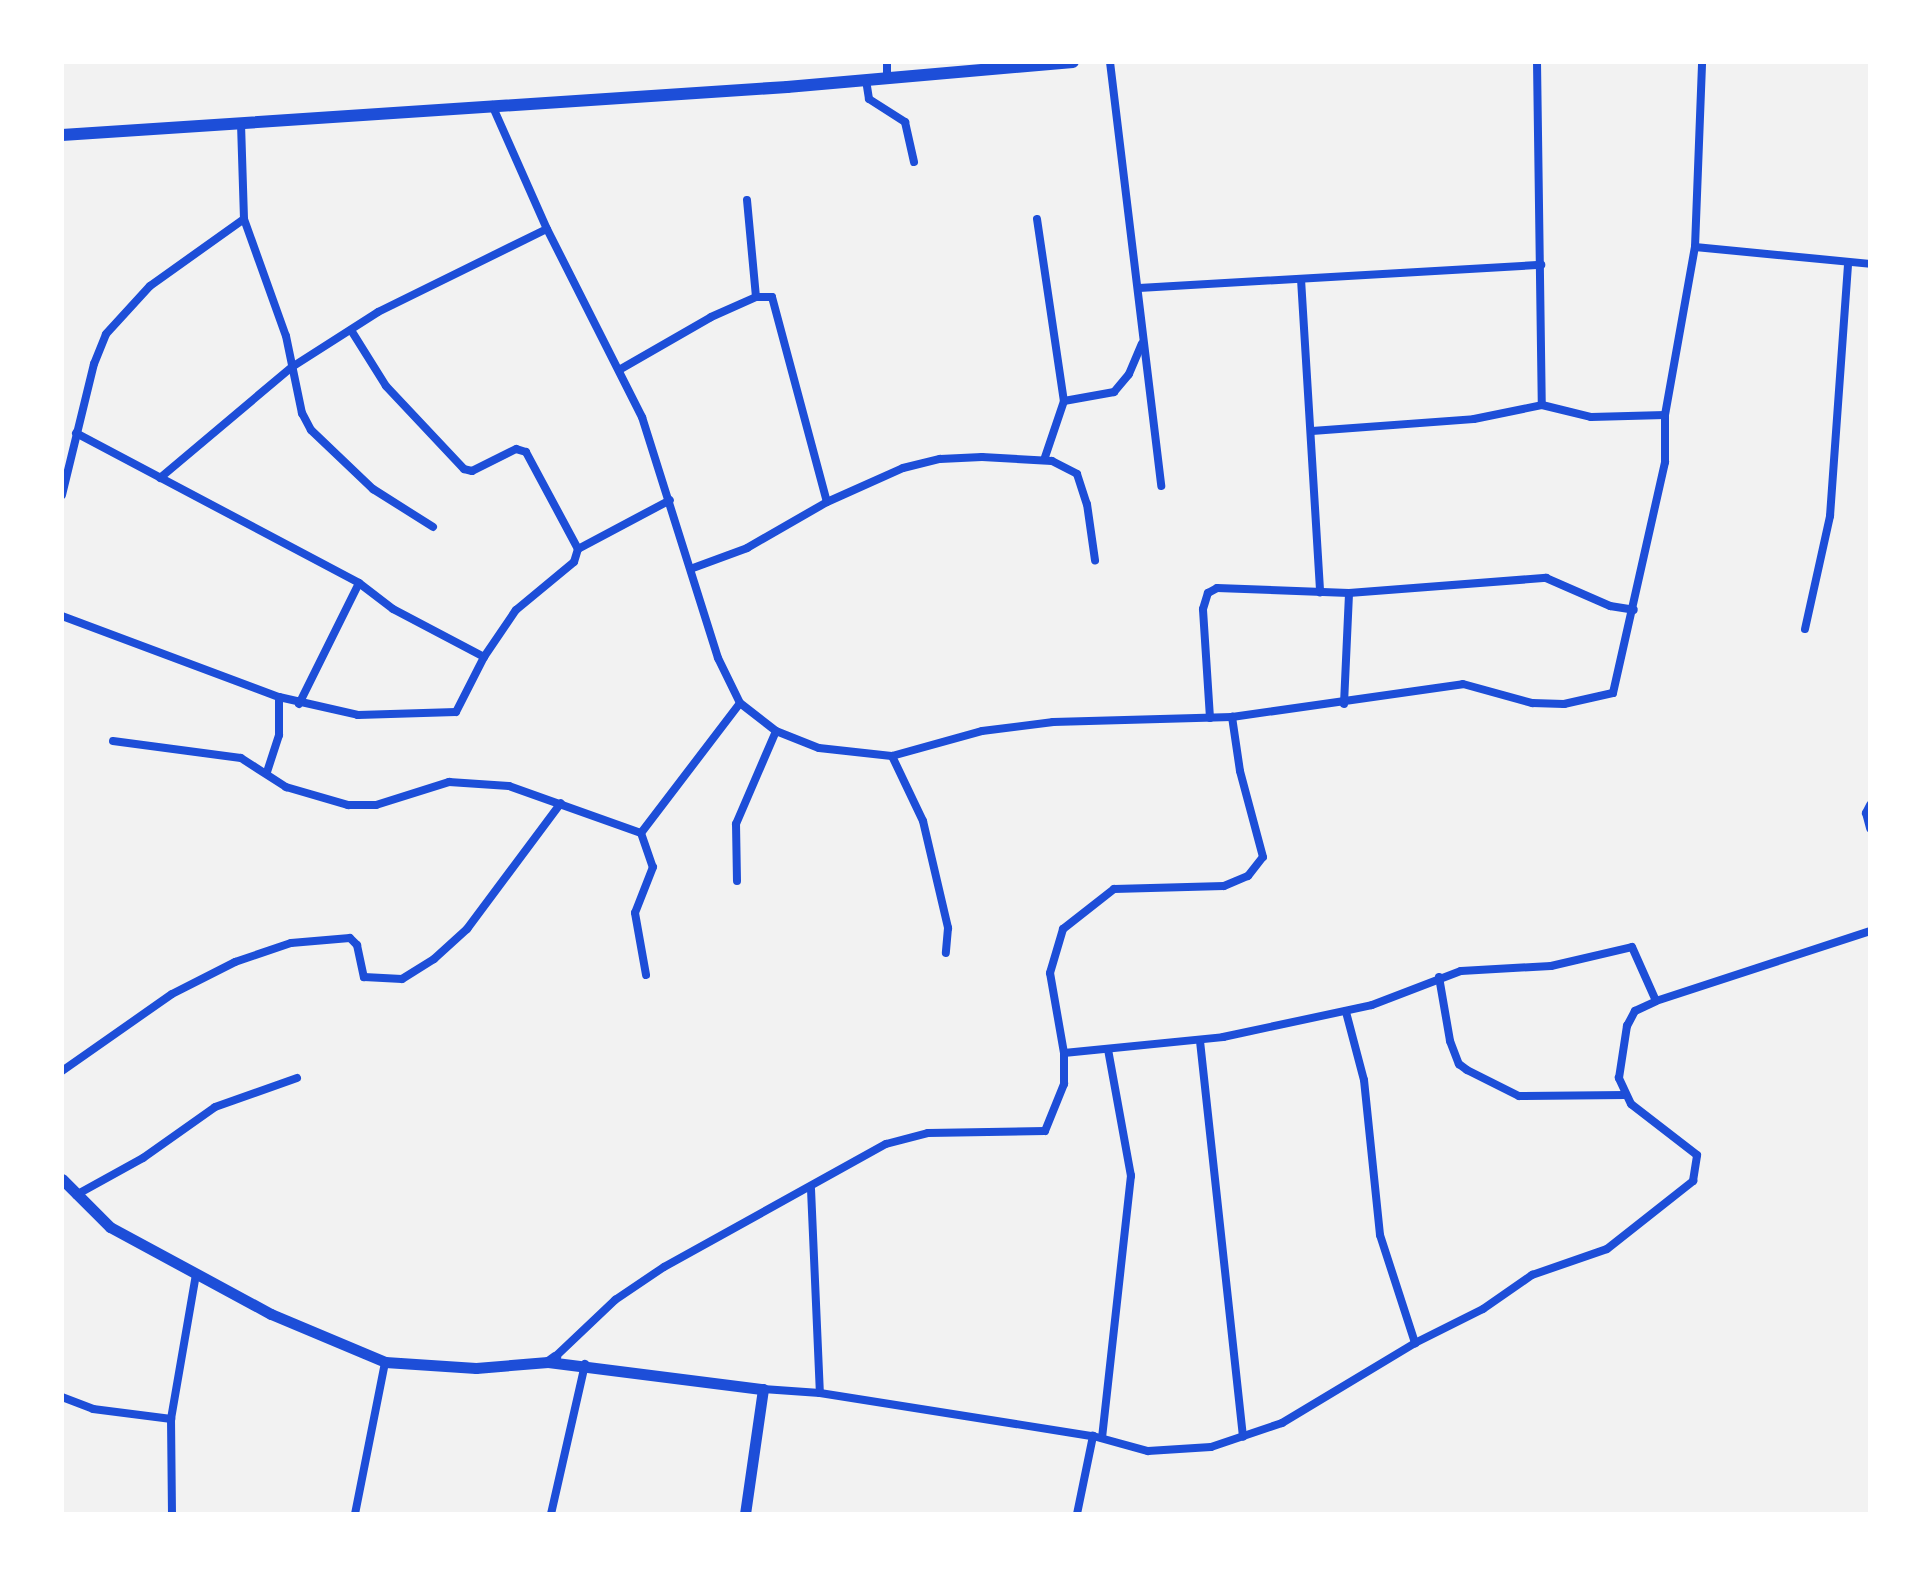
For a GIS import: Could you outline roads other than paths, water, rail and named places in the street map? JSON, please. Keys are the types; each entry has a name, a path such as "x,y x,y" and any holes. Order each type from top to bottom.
{"main road":[{"path":"62,135 866,80 1073,62"}],"street":[{"path":"887,62 887,78"},
{"path":"1110,62 1161,486"},
{"path":"1537,62 1542,405"},
{"path":"492,105 547,229 649,434 693,568 718,658 740,703 776,731 847,755 892,756 982,731 1053,722 1232,717 1344,704 1463,684 1532,703 1604,699 1620,679 1665,462 1665,415 1695,247 1702,62"},
{"path":"866,80 869,99 905,122 914,162"},
{"path":"241,125 244,219 266,274 311,430 373,489 433,527"},
{"path":"747,200 756,297"},
{"path":"62,495 76,433 106,334 150,286 244,219"},
{"path":"1037,219 1064,401 1044,460"},
{"path":"160,478 292,367 351,330 547,229"},
{"path":"1695,247 1870,264"},
{"path":"1805,629 1830,516 1848,264"},
{"path":"1139,288 1541,265"},
{"path":"1301,279 1320,592"},
{"path":"619,370 756,297 769,295 775,300 827,502"},
{"path":"351,330 386,386 464,469 472,471 516,449 526,452 578,549"},
{"path":"1064,401 1114,392 1129,374 1144,341"},
{"path":"1312,431 1474,419 1542,405 1591,417 1665,415"},
{"path":"76,433 359,583 393,609 484,657"},
{"path":"693,568 747,548 827,502 903,468 940,459 1044,460 1066,466 1083,483 1095,560"},
{"path":"62,616 299,704 358,715 456,712 484,657 516,610 574,562 578,549 670,500"},
{"path":"1210,718 1203,609 1208,593 1228,586 1349,593 1546,578 1610,606 1634,610"},
{"path":"299,704 359,583"},
{"path":"1344,704 1349,593"},
{"path":"267,772 279,735 279,697"},
{"path":"641,833 740,703"},
{"path":"551,1359 615,1300 664,1267 905,1136 1045,1131 1064,1084 1064,1053 1050,973 1063,929 1114,889 1224,886 1248,876 1263,857 1237,758 1232,717"},
{"path":"737,881 736,824 776,731"},
{"path":"113,741 241,758 286,787 348,805 376,805 449,782 509,786 641,833"},
{"path":"892,756 923,821 948,928 946,953"},
{"path":"62,1071 172,994 235,962 291,943 350,938 357,945 364,977 402,979 434,959 467,929 561,803"},
{"path":"1870,805 1866,813 1870,828"},
{"path":"641,833 653,867 635,913 646,975"},
{"path":"62,1179 110,1227 271,1314 385,1362 476,1368 551,1359 763,1389 820,1393 1170,1451 1243,1437 1282,1423 1415,1343 1483,1309 1548,1267 1607,1249 1693,1181 1697,1155 1625,1095 1620,1067 1627,1026 1635,1011 1656,1001 1870,931"},
{"path":"1064,1053 1200,1041 1346,1012 1439,977 1551,966 1632,947 1656,1001"},
{"path":"1439,977 1450,1041 1459,1064 1467,1070 1519,1096 1625,1095"},
{"path":"1346,1012 1364,1080 1380,1235 1415,1343"},
{"path":"1200,1041 1243,1437"},
{"path":"1077,1514 1097,1437 1131,1176 1108,1050"},
{"path":"76,1195 143,1158 215,1107 297,1078"},
{"path":"811,1189 820,1393"},
{"path":"172,1514 171,1419 196,1274"},
{"path":"355,1514 385,1362"},
{"path":"551,1514 585,1363"},
{"path":"745,1514 763,1389"},
{"path":"62,1397 93,1409 171,1419"}]}
